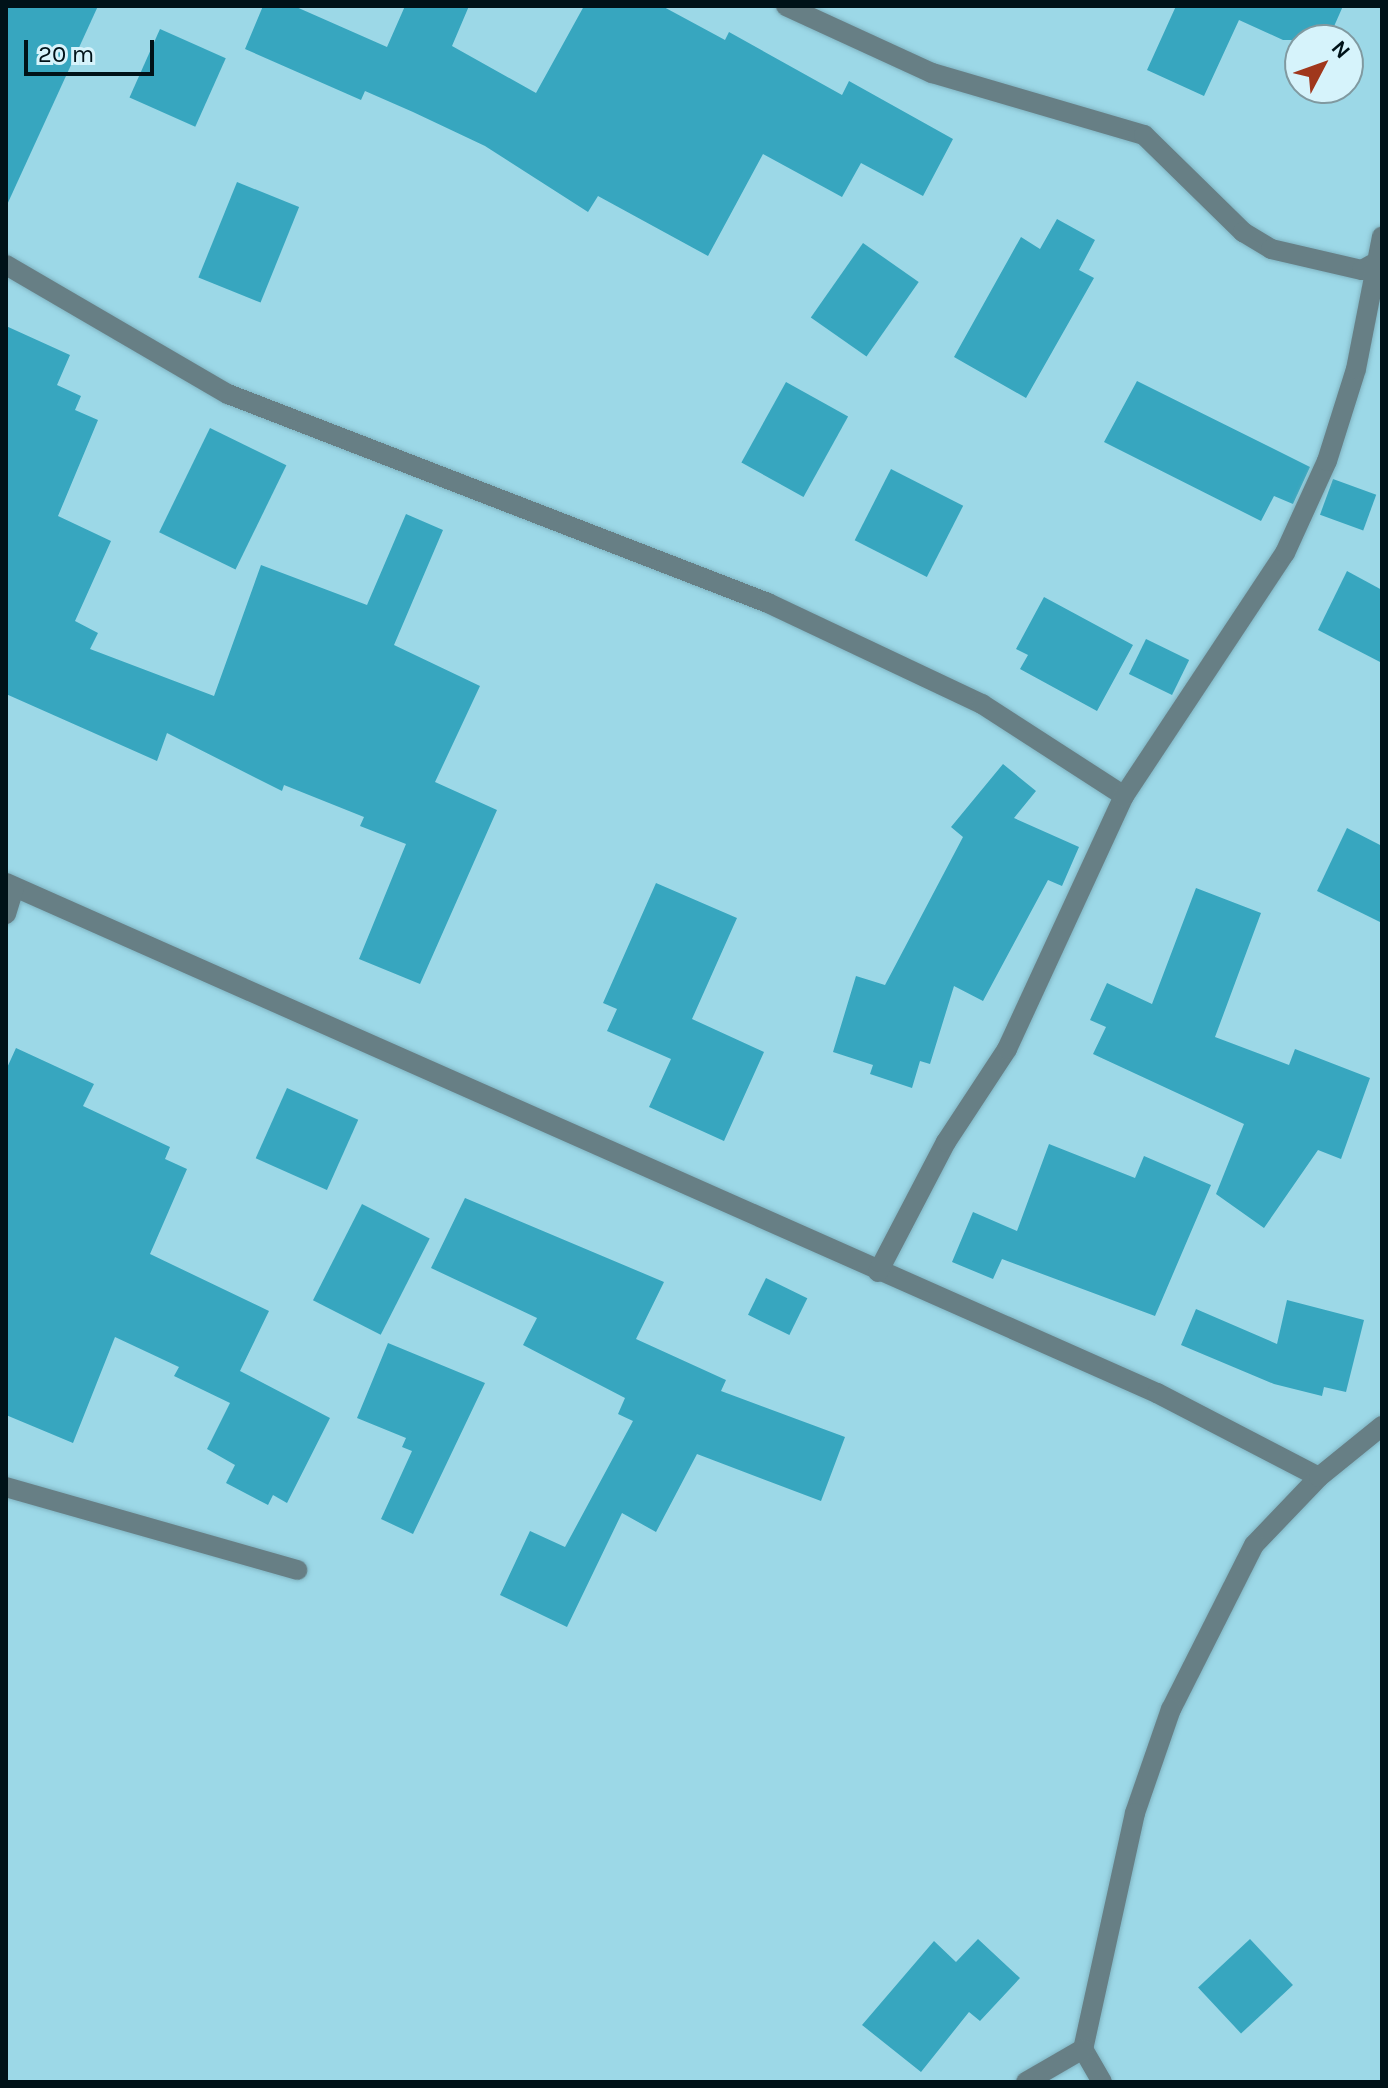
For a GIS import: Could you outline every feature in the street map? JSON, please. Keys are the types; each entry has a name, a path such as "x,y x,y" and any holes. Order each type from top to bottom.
{"street":[{"path":"786,6 932,73 1144,135 1176,158 1243,232 1271,249 1362,270 1378,261"},
{"path":"878,1272 938,1155 1007,1049 1124,796 1285,553 1327,461 1382,237"},
{"path":"6,265 228,394 536,507 825,630 982,704 1124,796"},
{"path":"6,914 10,885 585,1135 878,1272 1157,1393 1319,1477"},
{"path":"1102,2082 1083,2049 1135,1813 1171,1709 1254,1545 1319,1477 1382,1426"},
{"path":"6,1487 297,1570"},
{"path":"1026,2082 1083,2049"}],"building":[{"path":"6,6 98,6 6,207"},
{"path":"263,6 294,6 387,47 405,6 469,6 452,46 536,93 584,6 662,6 725,40 729,32 842,95 849,81 953,139 923,196 861,163 842,197 763,154 708,256 598,196 588,212 485,146 413,112 365,91 361,100 245,49"},
{"path":"1176,6 1343,6 1335,24 1284,24 1284,40 1239,20 1204,96 1147,70"},
{"path":"160,29 226,58 195,127 129,98"},
{"path":"237,182 299,207 261,303 198,277"},
{"path":"1057,219 1095,240 1079,270 1094,278 1026,398 954,357 1021,237 1040,249"},
{"path":"863,243 919,282 867,357 811,318"},
{"path":"6,326 70,355 57,385 81,396 75,410 98,420 58,516 111,541 75,621 98,633 90,649 214,696 261,565 367,605 406,514 443,530 394,645 480,686 435,782 497,810 420,984 359,959 406,844 360,826 364,817 284,785 282,791 167,733 157,761 6,694"},
{"path":"1137,381 1310,467 1293,504 1274,496 1261,521 1104,442"},
{"path":"786,382 848,416 803,497 741,462"},
{"path":"210,428 286,465 236,570 159,532"},
{"path":"891,469 963,506 927,577 855,540"},
{"path":"1333,479 1376,495 1363,530 1320,515"},
{"path":"1347,571 1382,590 1382,663 1318,630"},
{"path":"1044,597 1133,645 1097,711 1020,669 1028,655 1016,649"},
{"path":"1146,639 1189,660 1172,695 1129,674"},
{"path":"1003,764 1036,791 1014,818 1079,847 1062,886 1048,880 983,1001 954,986 930,1064 920,1061 912,1088 870,1074 873,1065 833,1052 856,976 885,985 963,837 951,827"},
{"path":"1347,828 1382,846 1382,923 1317,891"},
{"path":"656,883 737,918 692,1019 764,1052 724,1141 649,1107 671,1059 607,1031 617,1009 603,1003"},
{"path":"1196,888 1261,913 1215,1037 1289,1065 1295,1049 1370,1078 1341,1159 1318,1150 1264,1228 1216,1194 1244,1124 1093,1054 1106,1027 1090,1020 1107,983 1152,1004"},
{"path":"16,1048 94,1084 83,1106 170,1147 165,1159 187,1169 150,1254 269,1311 240,1371 330,1418 287,1503 273,1495 268,1505 226,1483 235,1465 207,1449 230,1403 174,1376 179,1367 115,1337 73,1443 6,1415 6,1070"},
{"path":"287,1088 358,1120 327,1190 256,1158"},
{"path":"1049,1144 1135,1178 1144,1156 1211,1185 1155,1316 1002,1259 993,1279 952,1262 973,1212 1017,1231"},
{"path":"465,1198 664,1282 636,1339 726,1380 721,1391 845,1437 821,1501 697,1454 656,1532 622,1513 567,1627 500,1595 530,1531 565,1547 633,1421 618,1414 625,1398 523,1345 537,1318 431,1268"},
{"path":"362,1204 430,1239 381,1335 313,1300"},
{"path":"766,1278 807,1298 789,1335 748,1315"},
{"path":"1287,1300 1364,1320 1346,1392 1324,1387 1322,1396 1274,1384 1181,1345 1196,1309 1277,1344"},
{"path":"388,1343 485,1383 413,1534 381,1519 412,1451 402,1447 406,1438 357,1418"},
{"path":"978,1939 1020,1978 980,2021 969,2012 921,2072 862,2025 934,1941 956,1962"},
{"path":"1250,1939 1293,1985 1241,2033 1198,1987"}]}
